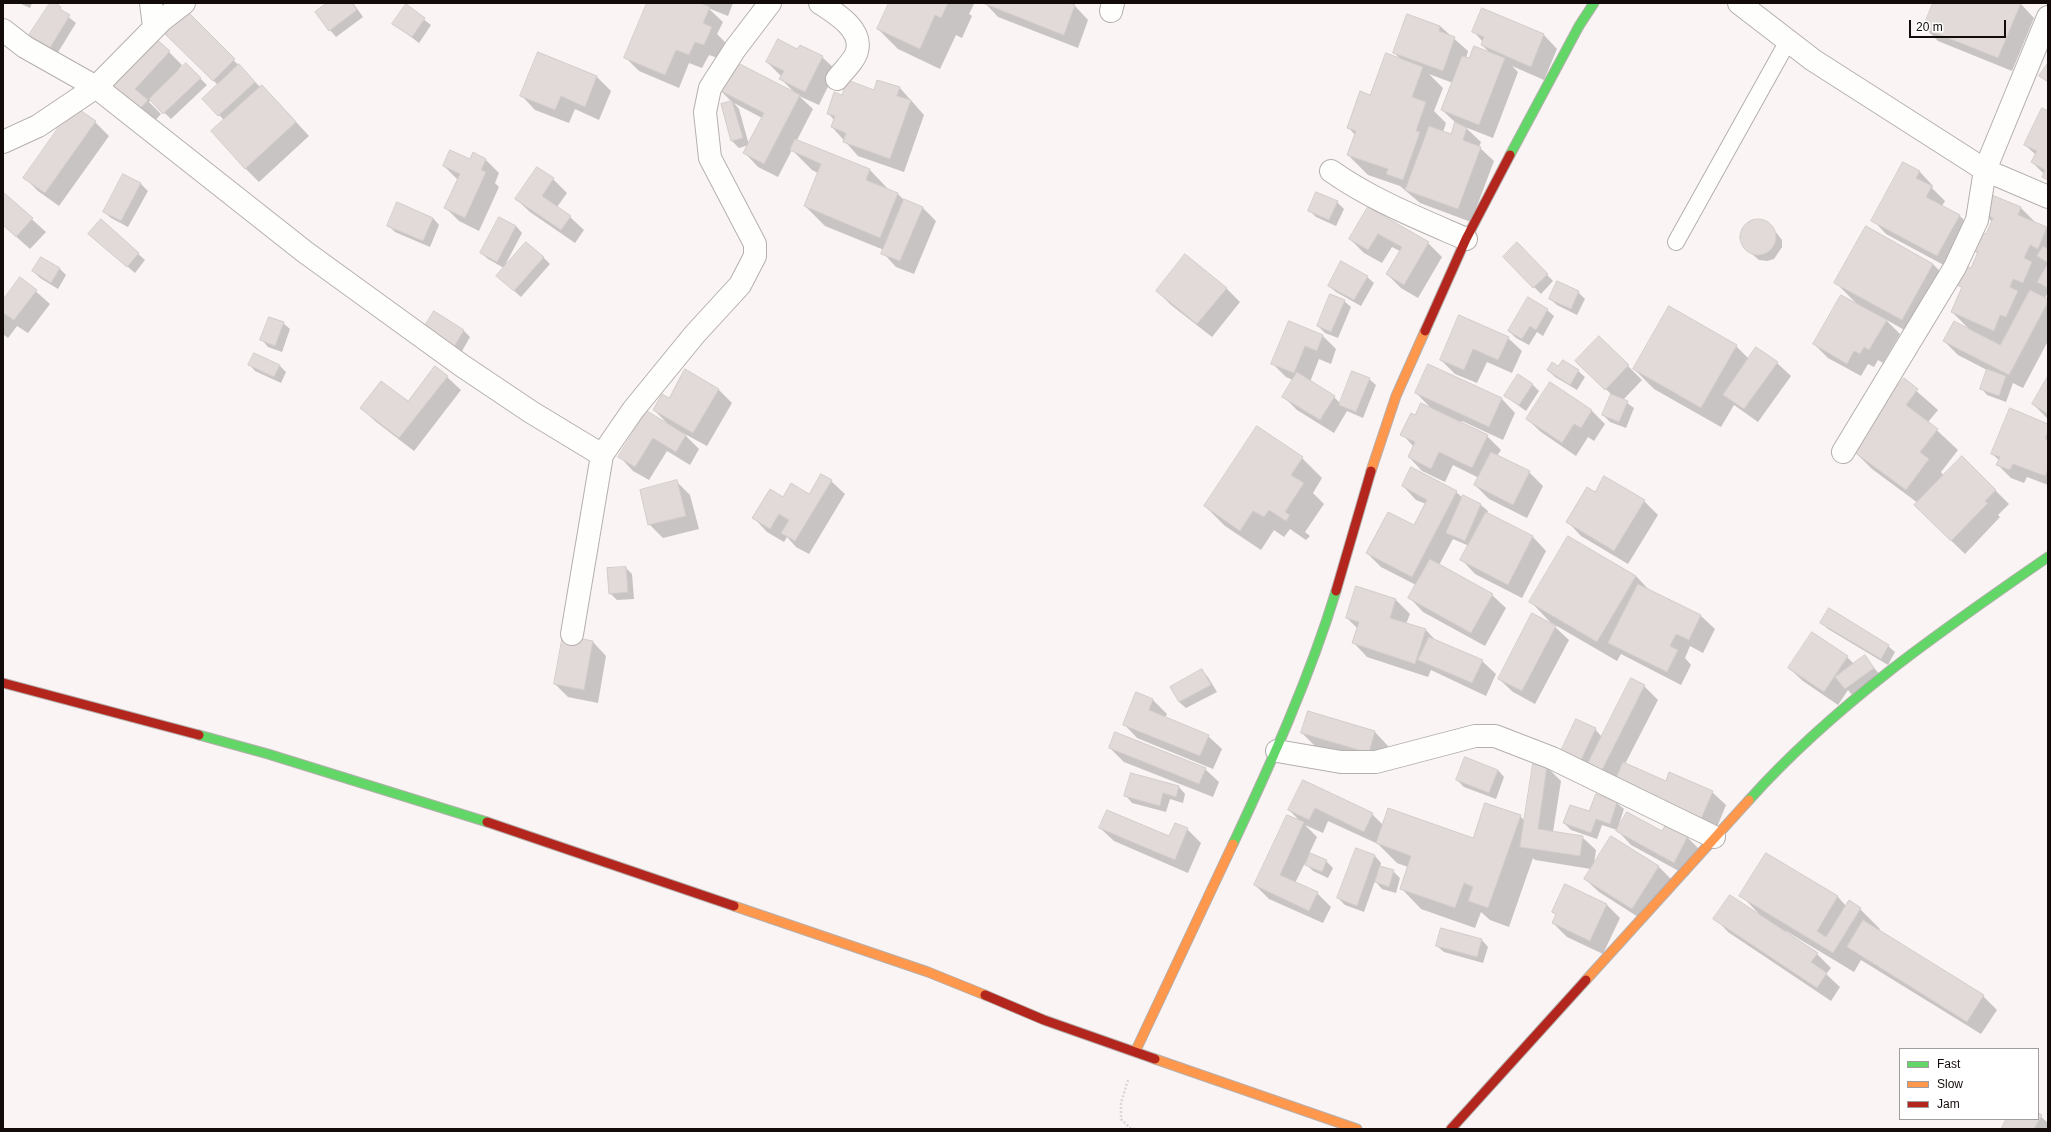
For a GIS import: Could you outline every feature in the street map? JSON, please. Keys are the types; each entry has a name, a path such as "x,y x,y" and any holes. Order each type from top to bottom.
{"street":[{"path":"151,3 154,27"},
{"path":"3,142 38,126 96,87 154,27 184,3"},
{"path":"572,634 602,455 633,410 695,334 740,285 752,265 755,256 755,244 710,158 705,112 710,88 734,49 770,3"},
{"path":"820,3 844,21 855,33 859,41 857,52 837,79"},
{"path":"1136,1050 1277,751 1321,640 1372,469 1396,396 1466,239 1579,26 1594,3"},
{"path":"1739,3 1813,60 1985,170 2048,197"},
{"path":"1843,452 1955,267 1977,220 1985,170 2048,17"},
{"path":"3,30 26,48 96,87 305,252 468,369 531,412 602,455"},
{"path":"1331,171 1350,184 1427,222 1466,239"},
{"path":"1451,1129 1781,764 1867,689 1934,636 2048,557"},
{"path":"3,683 268,754 517,832 928,972 1044,1020 1136,1050 1357,1129"},
{"path":"1277,751 1341,762 1376,762 1476,736 1495,736 1573,768 1714,837"}],"lane":[{"path":"1676,242 1788,41"}],"path":[{"path":"1135,1129 1130,1128 1121,1119 1121,1103 1136,1050"}],"building":[{"path":"50,3 55,3 61,7 60,9 70,15 50,48 29,35"},
{"path":"327,3 352,3 357,10 329,31 315,12"},
{"path":"647,3 700,3 710,7 703,23 712,27 704,45 695,42 689,55 676,50 665,75 624,58"},
{"path":"889,3 948,3 941,18 935,15 920,49 877,29"},
{"path":"983,3 1069,3 1075,5 1064,35"},
{"path":"1933,3 2021,3 1998,58 1923,28"},
{"path":"406,4 425,18 412,37 392,24"},
{"path":"1482,8 1544,34 1531,67 1481,45 1484,37 1472,32"},
{"path":"185,9 235,59 213,81 163,32"},
{"path":"1407,14 1440,26 1439,31 1455,37 1443,71 1393,53"},
{"path":"154,37 170,51 135,89 148,100 138,111 109,86"},
{"path":"778,39 797,49 800,45 823,56 805,92 779,79 784,71 766,62"},
{"path":"1474,46 1505,58 1479,125 1441,110 1462,56 1469,58"},
{"path":"538,52 597,76 585,107 561,96 555,110 520,96"},
{"path":"1386,53 1423,67 1412,97 1426,102 1416,131 1420,132 1403,180 1386,174 1388,169 1347,155 1356,131 1347,128 1360,91 1370,95"},
{"path":"734,61 800,95 764,164 743,153 764,113 719,90"},
{"path":"186,63 201,78 163,114 149,99"},
{"path":"2048,63 2048,82 2039,76"},
{"path":"239,64 255,82 218,116 202,99"},
{"path":"847,80 874,90 877,80 900,87 897,96 911,100 890,159 843,142 846,133 831,127 835,116 827,114 834,92 842,95"},
{"path":"262,85 296,122 245,169 211,131"},
{"path":"732,101 743,138 731,141 721,104"},
{"path":"74,106 96,121 45,193 23,178"},
{"path":"2042,108 2048,111 2048,180 2042,177 2045,170 2031,162 2037,151 2024,145"},
{"path":"1455,122 1467,128 1463,140 1481,147 1458,209 1405,190 1429,126 1451,134"},
{"path":"795,139 870,169 866,180 898,193 880,238 804,206 821,164 790,150"},
{"path":"450,150 470,159 473,152 486,159 481,170 486,172 465,218 444,208 460,174 443,166"},
{"path":"1903,162 1920,171 1916,178 1932,186 1926,197 1960,215 1937,256 1871,221"},
{"path":"537,167 554,178 542,196 571,216 561,230 515,199"},
{"path":"123,174 141,183 121,221 103,212"},
{"path":"3,192 33,218 16,237 3,225"},
{"path":"1316,192 1338,201 1329,220 1308,211"},
{"path":"1992,195 2021,207 2018,215 2047,227 2038,249 2030,245 2024,258 2032,262 2023,283 2013,279 2010,287 2018,291 2006,317 2000,315 1994,331 1951,312 1962,287 1957,285 1965,266 1971,268 1978,252 1972,249 1980,232 1986,234 1993,218 1984,214"},
{"path":"904,199 923,207 900,261 881,254"},
{"path":"397,202 433,218 423,241 387,226"},
{"path":"1368,207 1429,242 1404,285 1386,274 1402,247 1378,234 1368,250 1349,239"},
{"path":"499,217 516,226 497,262 480,253"},
{"path":"101,219 139,253 127,267 88,234"},
{"path":"1758,219 1768,222 1773,227 1776,237 1773,247 1768,252 1758,255 1748,252 1743,247 1740,237 1743,227 1748,222"},
{"path":"1866,226 1933,264 1902,320 1834,283"},
{"path":"526,242 544,257 514,291 496,276"},
{"path":"1517,242 1548,274 1533,288 1503,257"},
{"path":"2043,246 2048,249 2048,263 2037,256"},
{"path":"1185,254 1227,288 1197,324 1156,291"},
{"path":"41,257 60,268 51,283 32,271"},
{"path":"1341,261 1368,276 1354,300 1328,286"},
{"path":"2048,263 2048,288 2037,282"},
{"path":"20,277 37,290 14,320 3,313 3,300"},
{"path":"1557,281 1579,291 1571,309 1549,299"},
{"path":"2030,290 2048,299 2048,302 2009,375 1943,341 1954,321 2000,345"},
{"path":"1330,294 1345,300 1331,332 1317,326"},
{"path":"1841,295 1887,320 1869,350 1864,347 1860,354 1854,351 1847,364 1813,344"},
{"path":"1528,297 1548,309 1536,330 1530,326 1522,339 1508,331"},
{"path":"1669,306 1737,345 1701,408 1633,369"},
{"path":"434,311 464,330 454,347 423,329"},
{"path":"1459,315 1509,337 1498,360 1473,349 1464,370 1440,360"},
{"path":"269,317 284,322 275,346 260,340"},
{"path":"1289,321 1323,335 1317,351 1305,346 1294,373 1271,364"},
{"path":"1599,336 1629,365 1605,390 1575,361"},
{"path":"1756,347 1778,362 1744,409 1723,395"},
{"path":"254,353 280,365 274,377 248,365"},
{"path":"1563,360 1579,370 1570,385 1547,370 1552,362 1558,366"},
{"path":"1428,364 1502,398 1489,427 1415,393"},
{"path":"435,366 448,376 399,438 360,408 381,381 408,401"},
{"path":"685,369 719,389 693,433 653,410 662,394 669,398"},
{"path":"1987,369 2006,376 1999,396 1980,389"},
{"path":"1352,371 1370,378 1356,412 1339,405"},
{"path":"1297,372 1335,396 1320,420 1282,397"},
{"path":"1518,374 1533,384 1519,405 1504,396"},
{"path":"2048,376 2048,414 2032,404"},
{"path":"1904,378 1918,389 1906,405 1938,429 1920,452 1929,459 1906,490 1850,449"},
{"path":"1550,382 1592,410 1581,428 1574,424 1562,443 1526,419"},
{"path":"1611,394 1628,401 1619,422 1602,415"},
{"path":"1421,403 1488,435 1472,468 1439,452 1431,469 1408,457 1415,442 1400,435 1411,413 1415,415"},
{"path":"2010,408 2048,424 2048,431 2045,439 2048,440 2048,470 2045,476 2013,464 2010,470 1996,465 2000,457 1991,454"},
{"path":"647,411 686,435 676,452 653,438 635,467 618,457"},
{"path":"1257,426 1303,457 1291,475 1304,483 1285,512 1290,515 1286,521 1269,510 1264,517 1253,511 1240,531 1204,506"},
{"path":"1491,452 1530,471 1513,505 1474,485"},
{"path":"1962,456 1996,490 1985,501 1988,503 1951,541 1914,505"},
{"path":"1411,467 1457,491 1412,577 1366,553 1388,512 1414,525 1427,500 1402,486"},
{"path":"821,474 832,480 795,541 781,533 789,520 779,514 770,529 752,518 770,489 783,497 791,483 809,494"},
{"path":"1604,476 1645,500 1614,551 1566,522 1587,487 1595,492"},
{"path":"677,480 686,516 648,525 640,490"},
{"path":"1463,495 1481,504 1465,541 1446,533"},
{"path":"1486,512 1533,536 1508,585 1460,560"},
{"path":"1568,536 1636,576 1597,642 1529,602"},
{"path":"1430,559 1493,594 1471,633 1408,598"},
{"path":"626,567 628,592 609,594 607,568"},
{"path":"1638,584 1701,615 1689,640 1676,634 1670,646 1678,650 1667,672 1608,643"},
{"path":"1356,586 1396,599 1390,618 1426,629 1415,664 1352,643 1359,622 1346,618"},
{"path":"1829,608 1889,645 1881,659 1820,623"},
{"path":"1532,613 1556,626 1522,691 1498,679"},
{"path":"1812,632 1848,656 1824,692 1788,668"},
{"path":"563,635 593,641 584,690 554,684"},
{"path":"1429,637 1483,660 1472,683 1418,660"},
{"path":"1865,655 1874,668 1845,689 1835,677"},
{"path":"1202,669 1211,685 1179,702 1170,687"},
{"path":"1631,678 1645,685 1602,770 1588,763"},
{"path":"1136,692 1153,699 1149,710 1209,735 1200,756 1123,725"},
{"path":"1308,711 1375,731 1369,753 1301,733"},
{"path":"1576,719 1596,728 1581,760 1561,751"},
{"path":"1115,732 1206,768 1199,784 1109,748"},
{"path":"1465,757 1498,770 1489,793 1456,780"},
{"path":"1623,762 1666,781 1669,772 1713,791 1701,819 1615,782"},
{"path":"1533,764 1547,766 1538,829 1583,836 1580,856 1520,847"},
{"path":"1131,773 1179,786 1176,797 1163,793 1160,806 1124,796"},
{"path":"1303,780 1373,813 1364,832 1315,808 1309,820 1288,810"},
{"path":"1596,794 1617,802 1610,824 1596,819 1591,833 1563,823 1570,805 1589,811"},
{"path":"1485,803 1521,815 1488,908 1468,901 1473,887 1464,883 1455,908 1400,889 1411,856 1376,843 1388,808 1473,838"},
{"path":"1107,810 1169,836 1175,823 1188,828 1175,860 1099,828"},
{"path":"1627,812 1662,831 1666,824 1688,836 1674,863 1616,831"},
{"path":"1287,815 1304,822 1280,875 1318,892 1309,911 1254,885"},
{"path":"1611,836 1659,866 1632,909 1584,879"},
{"path":"1356,848 1375,855 1357,906 1337,898"},
{"path":"1310,853 1327,860 1322,872 1305,865"},
{"path":"1766,853 1838,896 1817,931 1826,937 1849,900 1861,908 1833,953 1739,896"},
{"path":"1380,866 1394,870 1389,887 1375,882"},
{"path":"1565,884 1607,904 1590,941 1552,923 1556,914 1552,912"},
{"path":"1730,895 1818,953 1811,962 1827,973 1817,988 1713,919"},
{"path":"1863,920 1984,995 1967,1022 1847,947"},
{"path":"1441,928 1482,939 1477,957 1436,946"},
{"path":"2039,1114 2042,1115 2034,1129 2001,1129 2006,1120 2039,1120"}],"traffic: fast":[{"path":"1510,155 1579,26 1594,3"},
{"path":"1749,800 1782,765 1853,700 1929,641 2048,557"},
{"path":"1233,844 1262,782 1302,688 1336,591"},
{"path":"199,735 268,754 487,822"}],"traffic: slow":[{"path":"1371,471 1396,396 1425,331"},
{"path":"1586,980 1749,800"},
{"path":"1136,1050 1233,844"},
{"path":"734,906 928,972 985,995"},
{"path":"1155,1059 1357,1129"}],"traffic: jam":[{"path":"1425,331 1466,239 1510,155"},
{"path":"1336,591 1371,471"},
{"path":"3,683 199,735"},
{"path":"487,822 734,906"},
{"path":"1451,1129 1586,980"},
{"path":"985,995 1044,1020 1155,1059"}]}
